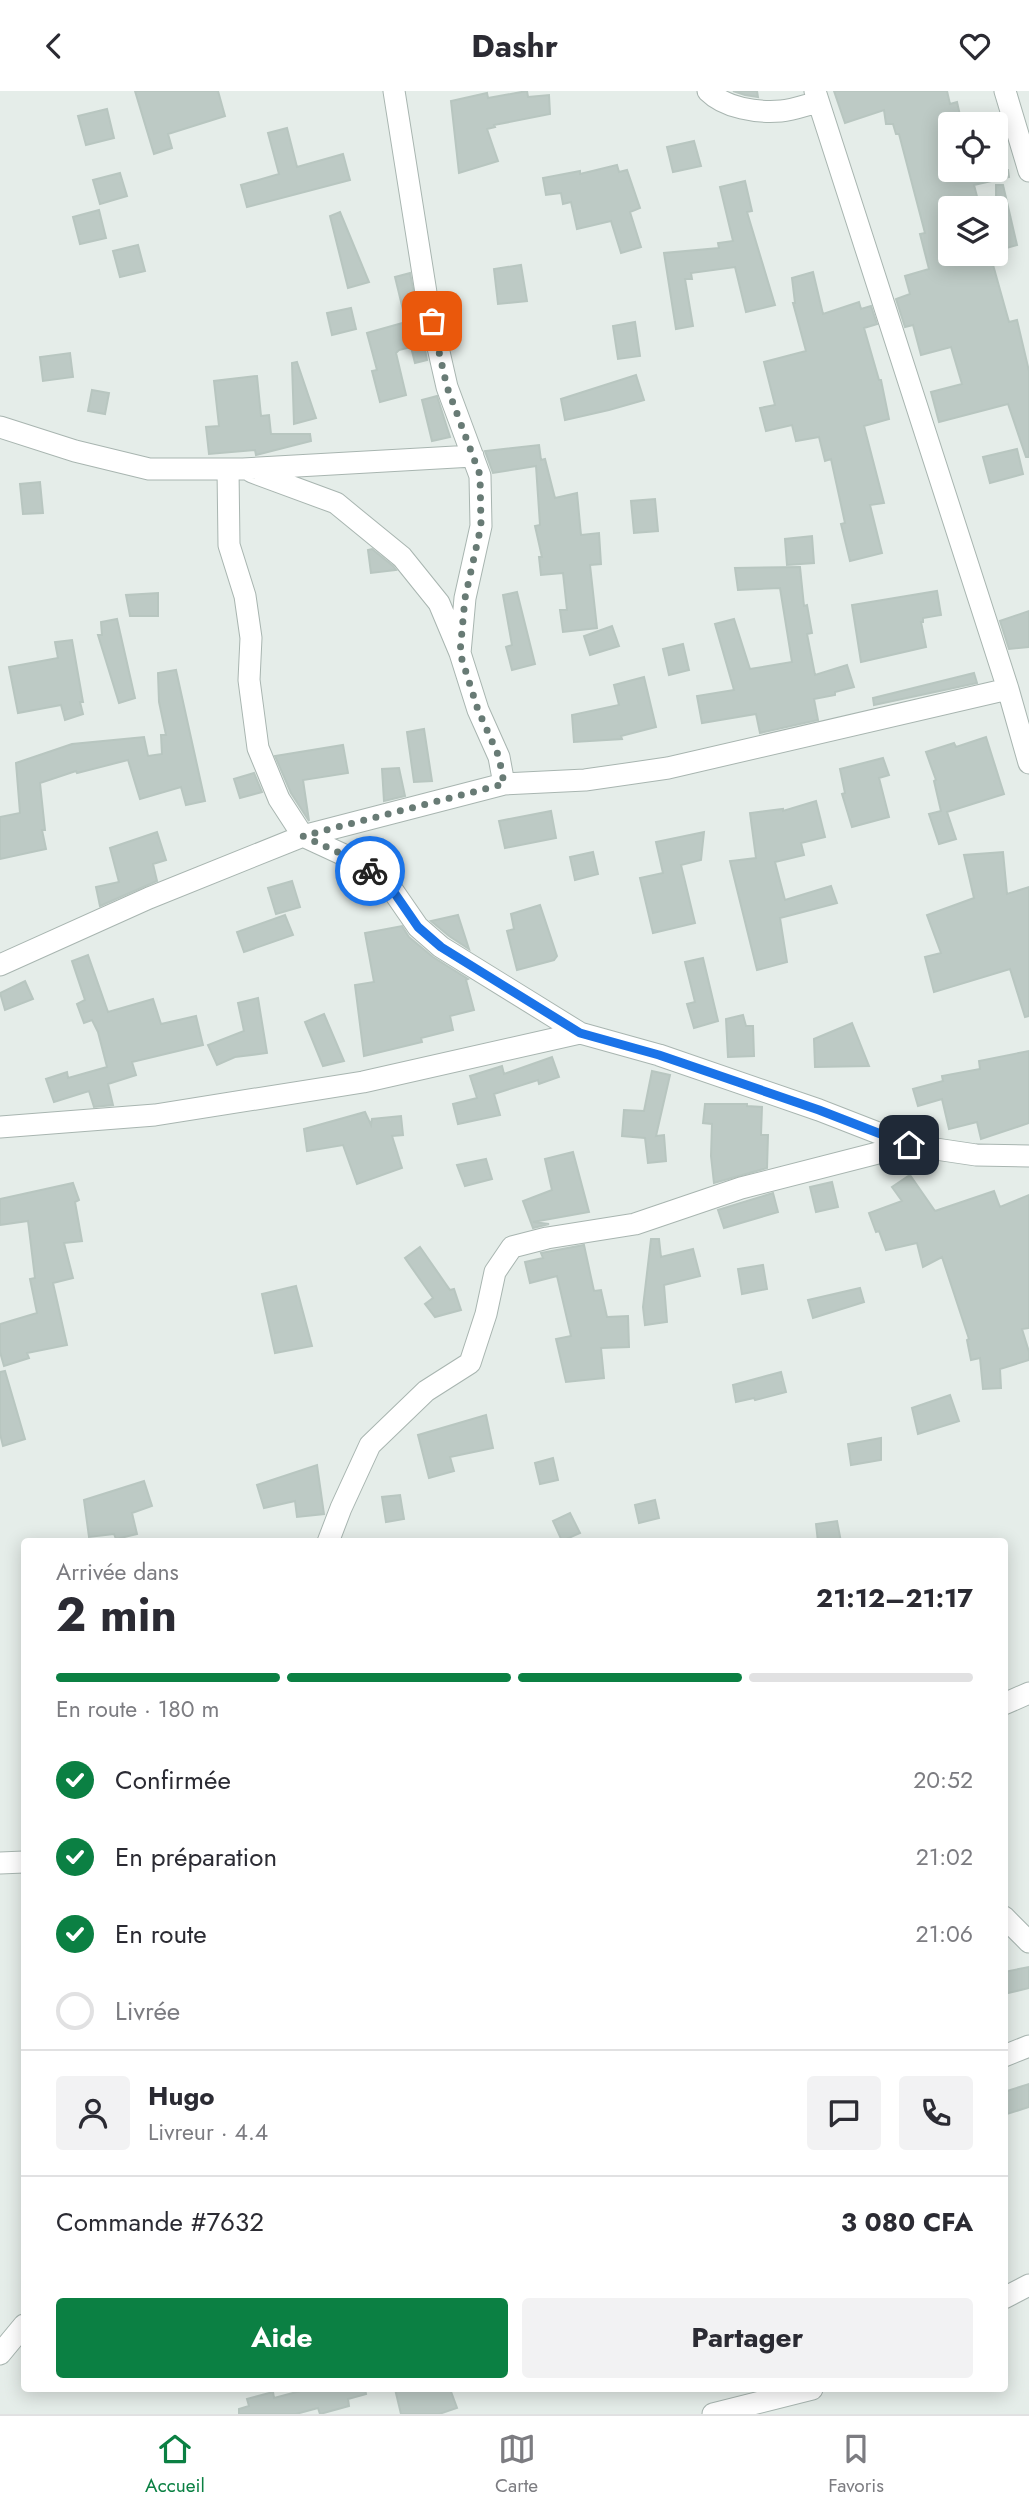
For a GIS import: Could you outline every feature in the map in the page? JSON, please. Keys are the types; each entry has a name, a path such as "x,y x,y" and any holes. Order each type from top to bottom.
{"street":[{"path":"394,91 427,299 447,387 480,475 481,526 465,598 460,653"},
{"path":"708,91 747,110 781,111 817,96 1008,689 1024,730 1029,763"},
{"path":"1005,91 1029,171"},
{"path":"0,427 75,451 149,469 235,469 473,456"},
{"path":"235,469 335,503 402,557 439,603 460,653 478,710 499,757 504,784"},
{"path":"235,469 229,545 245,596 249,627 249,680 258,748 279,799 303,836 357,861 389,885 418,927 441,947 580,1033 671,1060 819,1110 909,1145 976,1155 1029,1156"},
{"path":"0,965 149,898 303,836 504,784 585,780 668,768 1008,689"},
{"path":"0,1127 155,1115 363,1082 580,1033"},
{"path":"330,1538 370,1445 426,1391 470,1363 486,1314 495,1272 512,1247 547,1238 635,1224 741,1188 909,1145"},
{"path":"1008,1702 1029,1693"},
{"path":"0,1863 21,1862"},
{"path":"1008,1921 1029,1942"},
{"path":"1008,2054 1029,2046"},
{"path":"1008,2296 1029,2285"},
{"path":"0,2354 21,2329"},
{"path":"713,2414 800,2392"}],"building":[{"path":"135,91 218,91 225,116 168,134 172,148 154,154"},
{"path":"527,91 528,97 549,95 550,114 494,125 495,127 487,129 498,161 459,173 451,101 487,93 488,98"},
{"path":"733,91 757,91 758,97 745,95"},
{"path":"834,91 947,91 950,104 957,102 959,112 938,112 938,182 987,182 974,185 977,196 938,196 938,266 993,266 1009,322 1017,320 1029,371 1029,457 1026,457 1008,404 939,422 931,392 962,384 951,347 921,355 913,325 905,327 896,299 910,294 905,276 929,269 920,234 925,233 899,134 896,134 893,124 886,124 884,110 845,123"},
{"path":"107,109 114,138 86,145 78,116"},
{"path":"287,128 297,167 343,154 350,180 247,207 241,185 279,174 268,133"},
{"path":"694,141 701,166 673,172 667,147"},
{"path":"617,165 619,172 627,170 640,208 630,212 641,247 621,253 611,221 577,229 571,202 563,204 561,193 546,195 543,178 580,171 580,174"},
{"path":"120,173 127,196 100,204 93,180"},
{"path":"745,181 752,211 747,212 775,305 746,312 735,267 691,273 692,279 685,279 693,326 676,329 664,253 719,248 718,243 733,241 720,187"},
{"path":"996,185 1003,185 1006,196 996,196"},
{"path":"1008,206 1017,245 1008,248"},
{"path":"99,210 106,238 80,244 73,217"},
{"path":"340,212 369,282 348,288 330,216"},
{"path":"138,245 145,271 120,277 113,251"},
{"path":"521,265 527,301 498,304 494,269"},
{"path":"813,272 823,314 859,302 861,309 871,306 877,324 864,328 881,380 889,419 864,426 884,503 870,505 882,553 850,561 831,459 825,461 819,437 796,441 792,425 766,431 760,408 775,405 764,362 806,351 793,303 792,278"},
{"path":"410,273 427,360 415,363 411,347 399,350 396,353 406,395 380,402 372,371 377,370 367,333 406,322 395,277"},
{"path":"351,308 356,329 332,335 327,313"},
{"path":"635,322 640,356 618,359 613,326"},
{"path":"70,353 73,377 43,381 40,357"},
{"path":"297,362 316,418 294,424 292,363"},
{"path":"636,375 644,400 565,420 561,399"},
{"path":"257,376 261,416 269,415 271,434 310,434 311,441 256,455 255,450 209,454 206,427 219,426 214,381"},
{"path":"92,390 109,393 105,414 88,411"},
{"path":"437,396 450,437 432,441 422,400"},
{"path":"539,445 541,460 545,459 555,498 577,493 581,535 599,533 601,564 590,565 597,628 563,632 560,610 567,610 563,573 541,575 539,557 542,557 535,526 540,525 536,466 493,473 485,451"},
{"path":"1017,449 1023,474 990,483 983,457"},
{"path":"40,482 43,513 23,514 20,484"},
{"path":"655,499 658,531 634,533 631,501"},
{"path":"812,536 814,563 787,565 785,539"},
{"path":"372,549 396,570 371,573 368,550"},
{"path":"800,567 804,606 807,605 812,633 807,634 815,675 847,665 854,687 835,692 835,695 814,699 818,720 760,733 756,714 702,723 697,696 734,690 715,624 734,619 750,669 792,662 780,588 738,590 735,568"},
{"path":"937,591 941,615 923,618 921,622 926,647 861,662 852,605"},
{"path":"517,592 535,664 512,670 506,647 512,645 503,595"},
{"path":"158,593 158,616 130,616 126,595"},
{"path":"1029,611 1029,647 1009,649 1000,621"},
{"path":"117,619 135,698 119,703 98,635 102,635 101,622"},
{"path":"612,626 619,646 590,655 584,636"},
{"path":"72,640 83,714 65,720 61,705 18,713 9,667 58,658 55,642"},
{"path":"683,644 689,670 669,675 663,649"},
{"path":"176,670 205,801 186,805 181,787 140,799 128,760 77,773 76,771 40,783 45,830 42,830 46,849 0,859 0,817 20,813 16,763 72,744 144,737 148,756 162,754 161,735 166,735 159,702 158,673"},
{"path":"974,673 977,683 874,705 873,698"},
{"path":"644,677 656,727 621,736 622,739 574,742 572,715 619,705 614,685"},
{"path":"424,729 432,781 414,782 407,732"},
{"path":"986,737 1004,794 947,812 956,839 939,844 929,814 941,811 934,781 936,780 926,752 954,743 956,747"},
{"path":"343,745 348,773 303,780 309,821 291,793 275,756"},
{"path":"883,758 889,775 879,778 889,817 852,827 842,794 845,793 840,769"},
{"path":"399,768 405,796 384,801 382,769"},
{"path":"254,773 262,792 240,798 234,779"},
{"path":"816,801 825,837 801,843 804,855 775,862 785,900 831,886 837,903 780,918 787,962 757,970 730,861 756,858 750,813 783,811"},
{"path":"551,811 556,838 505,848 499,821"},
{"path":"157,832 166,860 153,864 157,881 100,906 96,887 119,882 110,848"},
{"path":"704,832 701,860 681,865 695,923 653,933 640,878 663,873 656,842"},
{"path":"593,852 598,874 575,880 570,857"},
{"path":"1003,852 1007,894 1029,887 1029,1016 1025,1017 1010,969 934,992 925,957 941,953 927,915 974,898 964,855"},
{"path":"292,881 300,907 276,914 268,888"},
{"path":"540,905 557,956 554,960 517,970 507,931 514,929 511,914"},
{"path":"285,915 293,935 244,952 237,932"},
{"path":"458,915 469,949 431,921"},
{"path":"402,926 409,937 433,957 468,979 466,980 474,1010 450,1016 453,1030 421,1038 422,1042 364,1056 355,985 374,982 365,933"},
{"path":"88,955 108,1012 153,999 161,1024 196,1016 203,1045 132,1062 136,1075 108,1084 113,1105 94,1107 89,1091 54,1102 46,1079 67,1072 68,1078 107,1067 98,1032 92,1020 84,1023 77,1004 85,1000 72,961"},
{"path":"703,958 718,1021 694,1028 687,1004 695,1002 685,962"},
{"path":"25,981 33,999 5,1010 0,993"},
{"path":"258,998 267,1053 235,1057 217,1065 208,1045 244,1031 238,1003"},
{"path":"324,1014 344,1061 323,1066 305,1022"},
{"path":"743,1015 746,1026 753,1026 754,1056 728,1057 726,1019"},
{"path":"852,1023 869,1066 815,1067 814,1039"},
{"path":"1029,1051 1029,1123 981,1139 977,1122 949,1129 942,1099 918,1106 913,1089 943,1081 942,1076 980,1069 979,1061"},
{"path":"552,1057 559,1077 539,1084 538,1080 494,1094 500,1115 458,1124 453,1104 477,1098 470,1076 502,1066 504,1074"},
{"path":"652,1071 670,1075 656,1136 664,1135 666,1161 648,1163 645,1138 622,1136 624,1110 644,1111"},
{"path":"705,1104 747,1104 762,1107 761,1135 768,1135 767,1168 714,1183 712,1124 703,1123"},
{"path":"365,1112 371,1125 372,1119 401,1116 403,1135 392,1136 402,1168 357,1184 343,1145 307,1151 304,1129"},
{"path":"573,1152 589,1212 533,1222 549,1224 533,1228 523,1201 552,1190 545,1159"},
{"path":"486,1159 492,1179 465,1186 457,1165"},
{"path":"910,1175 935,1211 994,1191 1000,1207 1029,1195 1029,1328 1022,1329 1029,1360 1000,1369 1001,1388 983,1389 980,1358 971,1360 969,1339 942,1257 923,1267 917,1243 886,1250 879,1231 876,1232 869,1213 902,1201 892,1187"},
{"path":"832,1182 838,1207 816,1212 810,1187"},
{"path":"73,1183 79,1200 75,1202 82,1241 64,1243 73,1278 53,1283 67,1345 27,1353 29,1358 4,1366 0,1352 0,1324 37,1313 30,1279 35,1278 28,1221 0,1225 0,1199"},
{"path":"773,1193 778,1212 724,1228 718,1210"},
{"path":"651,1239 659,1239 661,1257 693,1249 700,1276 664,1285 667,1322 645,1325 643,1307"},
{"path":"584,1245 594,1291 601,1290 607,1317 628,1316 629,1347 601,1348 604,1378 566,1382 556,1339 571,1336 557,1276 530,1283 525,1262 543,1258 541,1253"},
{"path":"420,1247 450,1290 454,1289 461,1310 435,1317 425,1304 433,1298 405,1258"},
{"path":"763,1265 767,1289 742,1294 738,1269"},
{"path":"296,1286 312,1346 275,1353 262,1294"},
{"path":"860,1288 864,1302 813,1318 808,1300"},
{"path":"5,1371 25,1439 3,1446 0,1434 0,1372"},
{"path":"781,1372 786,1392 736,1402 733,1385"},
{"path":"950,1395 959,1421 918,1434 912,1408"},
{"path":"486,1415 493,1448 450,1457 454,1471 429,1478 418,1435"},
{"path":"881,1438 881,1460 851,1465 848,1444"},
{"path":"553,1458 558,1480 540,1484 535,1463"},
{"path":"317,1465 324,1514 297,1517 295,1501 264,1508 257,1485"},
{"path":"144,1481 152,1506 132,1513 137,1534 120,1538 116,1538 114,1534 89,1537 84,1500"},
{"path":"400,1495 404,1519 386,1522 382,1497"},
{"path":"655,1500 659,1518 639,1523 635,1505"},
{"path":"570,1513 580,1533 561,1538 553,1521"},
{"path":"837,1521 840,1538 818,1538 816,1524"},
{"path":"1029,1967 1029,1988 1008,1993 1008,1971"},
{"path":"1029,2084 1029,2107 1008,2114 1008,2091"},
{"path":"273,2392 274,2398 297,2392 366,2394 348,2399 349,2406 320,2414 318,2408 296,2414 239,2414 239,2409 249,2406 247,2399"},
{"path":"396,2392 451,2392 457,2408 439,2414 401,2414"}],"way so far":[{"path":"370,871 357,861 303,836 504,784 499,757 478,710 460,653 465,598 481,526 480,475 447,387 432,321"}],"route":[{"path":"370,871 389,885 418,927 441,947 580,1033 659,1055 819,1110 909,1145"}]}
